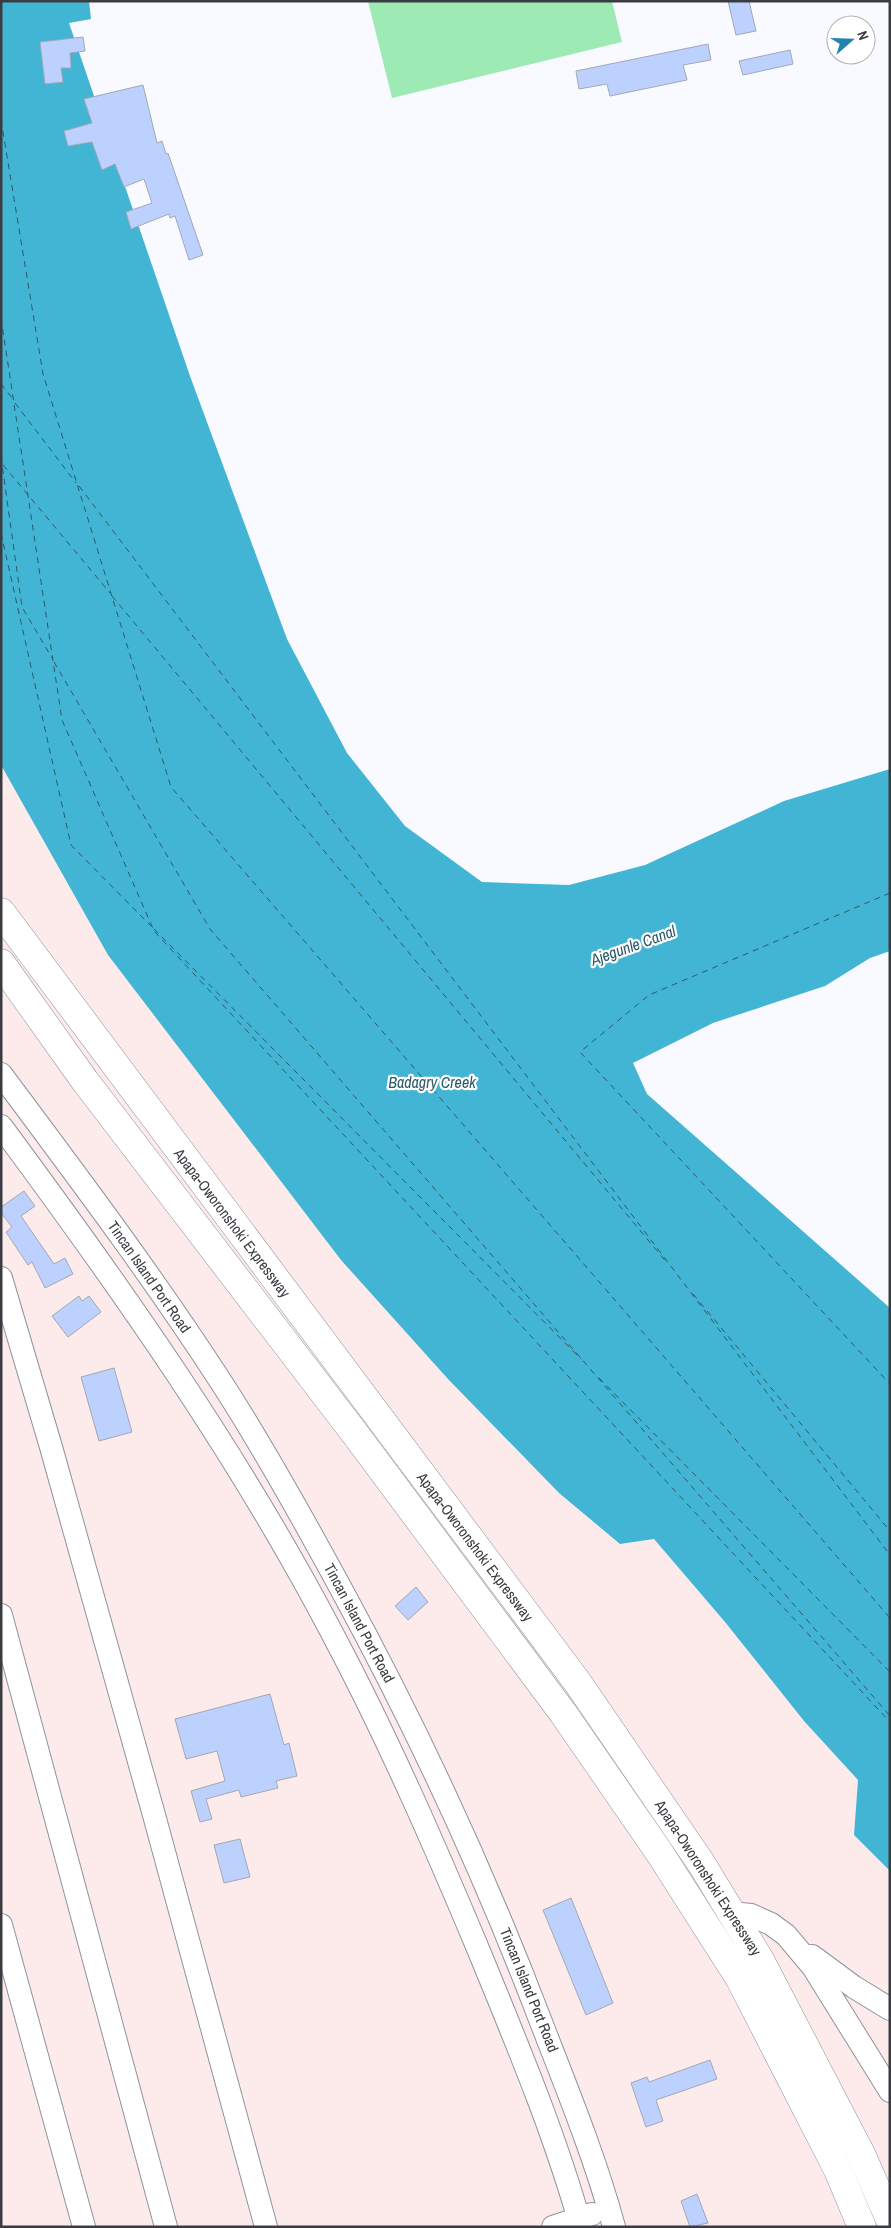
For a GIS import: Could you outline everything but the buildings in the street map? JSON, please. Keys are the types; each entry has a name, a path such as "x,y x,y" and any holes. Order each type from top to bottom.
{"highway":[{"name":"Apapa-Oworonshoki Expressway","path":"1,912 578,1683 701,1863 760,1960 862,2156 890,2220"},
{"name":"Apapa-Oworonshoki Expressway","path":"1,963 85,1081 356,1435 552,1698 659,1852 740,1979 838,2170 862,2227"}],"street":[{"name":"Tincan Island Port Road","path":"1,1074 127,1244 223,1386 298,1508 356,1616 419,1740 464,1835 511,1945 578,2117 612,2218"},
{"name":"Tincan Island Port Road","path":"1,1126 103,1265 197,1402 271,1523 331,1630 440,1857 511,2029 580,2222"},
{"path":"1,1278 4,1302 51,1447 154,1815 266,2227"},
{"path":"1,1615 166,2227"},
{"path":"731,1913 751,1915 771,1924 854,1987 890,2008"},
{"path":"1,1925 84,2227"},
{"path":"786,1936 813,1967 890,2091"},
{"path":"553,2227 612,2218"}],"shaded area":[{"path":"1,765 108,955 206,1082 448,1379 559,1493 620,1544 654,1539 725,1622 804,1721 858,1780 854,1835 890,1871 890,2227 1,2227"}],"green space":[{"path":"368,1 612,1 622,42 392,98"}],"water":[{"name":"Badagry Creek","path":"1,1 89,1 91,19 69,23 190,376 287,639 347,753 405,826 482,882 569,885 645,865 784,801 890,769 890,951 870,958 825,986 713,1023 633,1063 647,1094 890,1308 890,1871 854,1835 858,1780 804,1721 725,1622 654,1539 620,1544 559,1493 448,1379 341,1260 108,955 1,765"}],"ferry route":[{"path":"1,120 43,374 171,787 890,1618"},
{"path":"1,318 62,720 154,931 890,1722"},
{"path":"1,384 13,399"},
{"path":"15,403 76,483"},
{"path":"1,457 22,607 52,658"},
{"path":"3,465 110,593"},
{"path":"79,486 890,1555"},
{"path":"1,533 71,845 151,926"},
{"path":"112,596 668,1264"},
{"path":"54,662 210,929 890,1716"},
{"path":"890,893 649,995 580,1052 890,1384"},
{"path":"154,929 581,1359"},
{"path":"693,1294 890,1531"},
{"path":"599,1378 890,1672"}],"water label":[{"name":"Ajegunle Canal","path":"633,945"}]}
